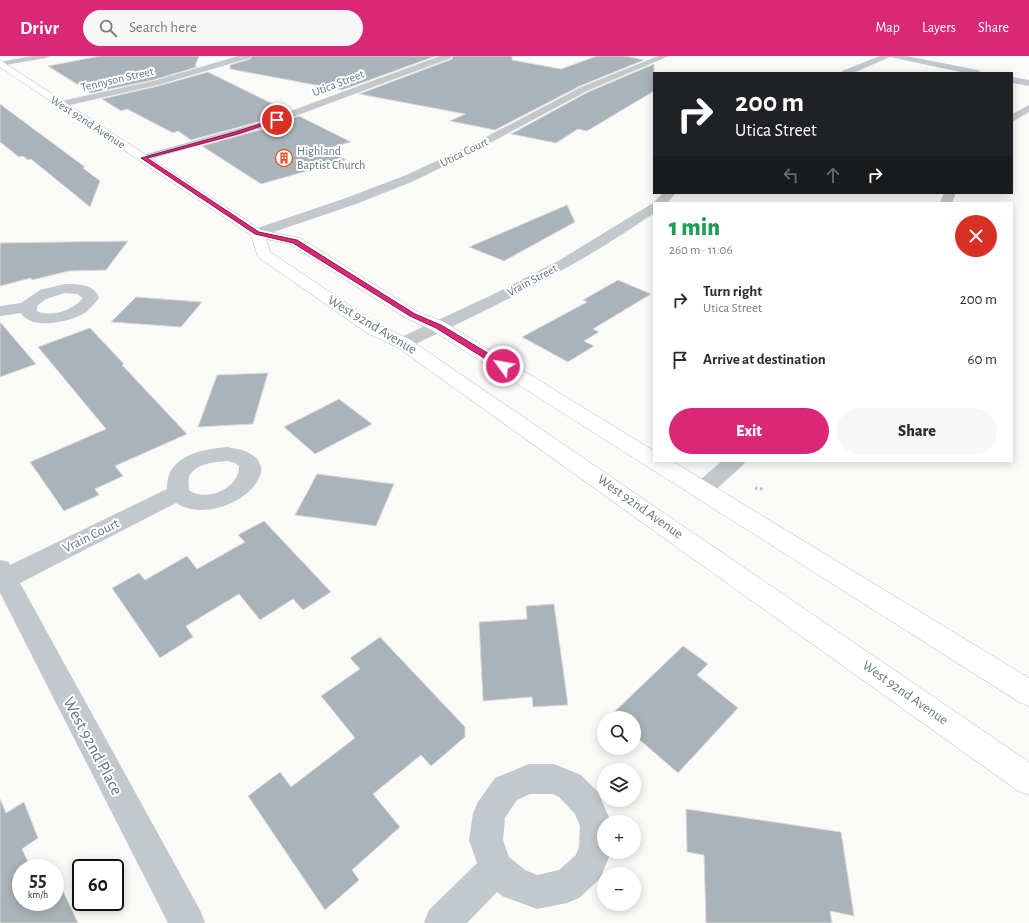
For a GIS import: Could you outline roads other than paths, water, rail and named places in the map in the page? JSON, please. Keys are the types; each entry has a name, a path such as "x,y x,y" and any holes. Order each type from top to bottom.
{"main road":[{"name":"West 92nd Avenue","path":"1,64 257,233 295,241 412,315 438,326 653,459"},
{"name":"West 92nd Avenue","path":"257,233 263,254 373,329 403,343 1029,780"},
{"name":"West 92nd Avenue","path":"658,462 1029,692"}],"street":[{"path":"1,64 46,56"},
{"name":"Tennyson Street","path":"61,104 155,83 248,56"},
{"name":"Utica Street","path":"143,158 262,125 448,56"},
{"name":"Utica Court","path":"257,233 351,201 410,178 471,149 589,87 665,56"},
{"path":"847,72 887,56"},
{"path":"894,56 973,72"},
{"path":"1013,80 1029,83"},
{"path":"1013,118 1029,108"},
{"path":"660,202 669,194"},
{"name":"Vrain Street","path":"403,343 493,301 586,252 625,228 653,208"},
{"path":"0,311 29,305"},
{"path":"702,490 734,462"},
{"name":"Vrain Court","path":"3,574 178,493"},
{"name":"West 92nd Place","path":"3,574 187,923"},
{"path":"442,923 496,868"}],"place":[{"name":"Highland Baptist Church","path":"284,158"}]}
